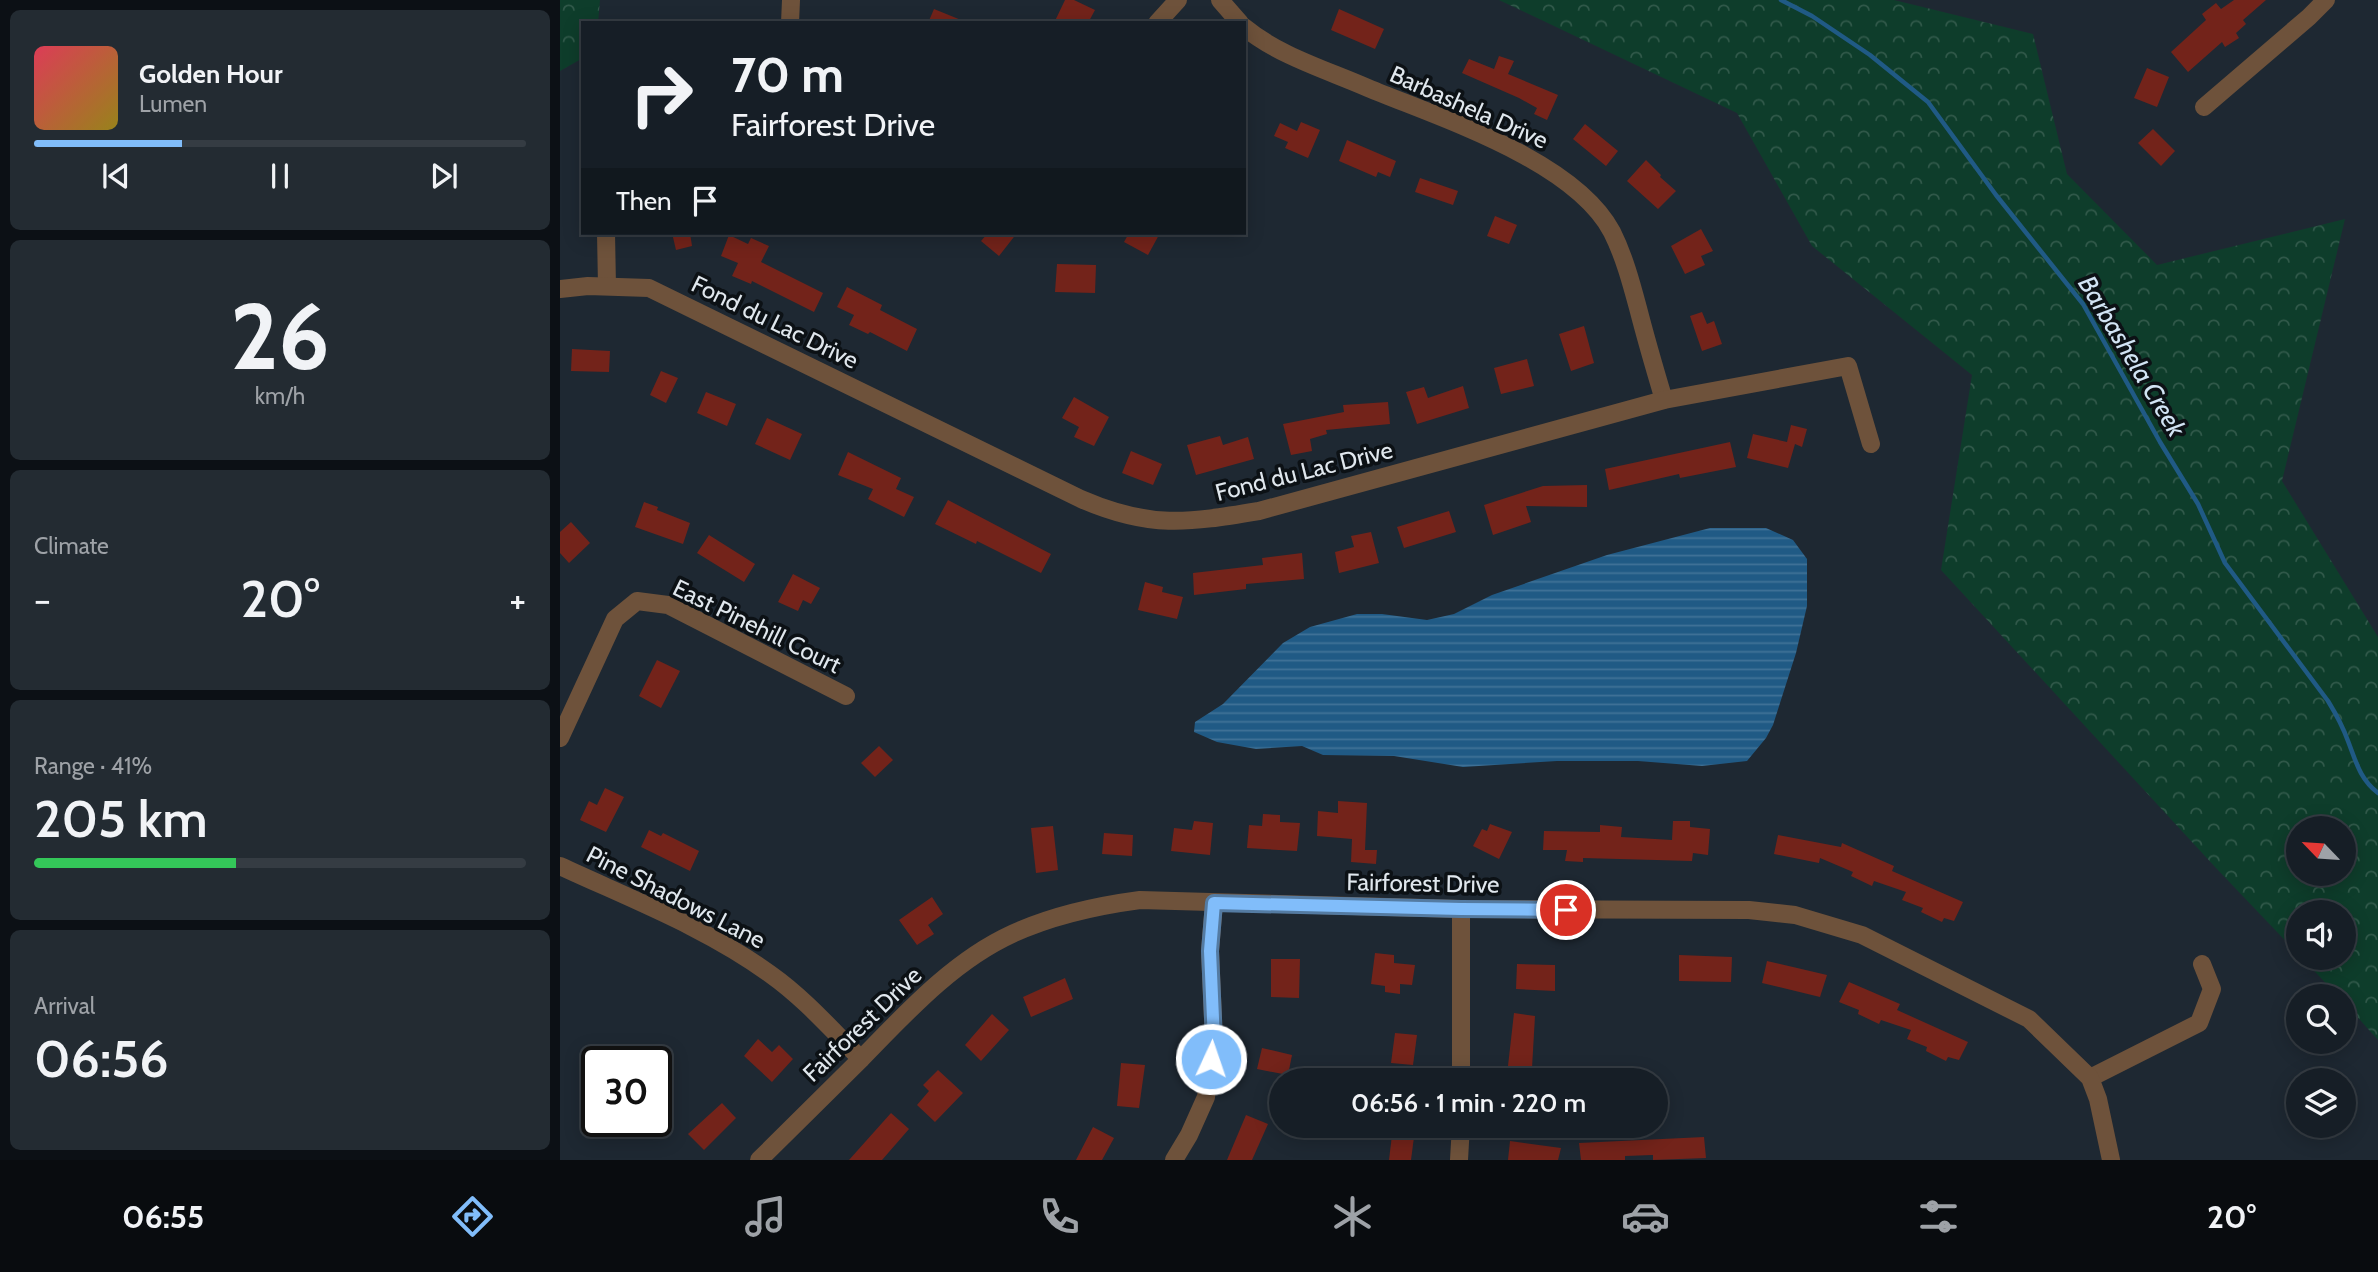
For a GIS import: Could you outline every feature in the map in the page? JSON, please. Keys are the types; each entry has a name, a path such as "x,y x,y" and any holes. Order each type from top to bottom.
{"street":[{"path":"790,21 791,0"},
{"path":"1159,21 1178,0"},
{"path":"1220,0 1238,21"},
{"path":"2204,107 2326,0"},
{"name":"Barbashela Drive","path":"1246,29 1258,38 1298,58 1518,151 1558,176 1576,191 1611,230 1625,262 1664,400"},
{"path":"606,235 607,286"},
{"name":"Fond du Lac Drive","path":"560,289 607,286 649,288 1081,499 1147,520 1199,521 1259,511 1664,400 1848,366 1871,444"},
{"name":"East Pinehill Court","path":"560,738 615,620 637,601 668,606 846,696"},
{"name":"Pine Shadows Lane","path":"560,866 699,931 740,954 800,998 861,1059"},
{"name":"Fairforest Drive","path":"759,1160 953,971 991,945 1055,916 1100,905 1140,900 1461,909 1749,910 1818,920 1883,944 2029,1019 2090,1078 2103,1120 2111,1160"},
{"path":"1174,1160 1206,1097 1214,1041 1210,951 1214,903"},
{"path":"1461,909 1461,1068"},
{"path":"2090,1078 2199,1023 2212,989 2202,964"},
{"path":"1459,1160 1460,1138"}],"green space":[{"path":"560,0 600,0 598,21 581,21 581,59 560,71"},
{"path":"1499,0 1894,0 2033,34 2067,174 2157,265 2345,219 2282,481 2378,637 2378,1040 2356,1015 2356,984 2327,984 2313,970 2356,970 2356,900 2286,900 2286,941 1941,570 1972,375 1812,246 1737,113"}],"water":[{"path":"1710,528 1766,528 1793,540 1807,559 1807,606 1796,653 1773,725 1747,761 1702,766 1638,761 1557,761 1463,767 1394,756 1323,755 1302,746 1256,749 1217,742 1194,732 1195,722 1223,704 1283,643 1310,627 1357,614 1382,614 1427,620 1454,614 1492,595 1607,555"}],"building":[{"path":"1065,0 1074,0 1095,10 1089,21 1055,21"},
{"path":"2234,0 2266,0 2243,20 2246,24 2236,33 2239,38 2225,47 2222,42 2188,72 2171,52 2206,20 2202,14 2216,3 2221,9"},
{"path":"934,9 964,21 929,21"},
{"path":"1339,9 1384,29 1375,49 1331,30"},
{"path":"1499,56 1514,61 1508,74 1558,95 1547,120 1534,114 1537,108 1519,98 1462,73 1469,59 1494,69"},
{"path":"2147,68 2169,77 2157,107 2134,98"},
{"path":"1301,122 1320,130 1308,158 1285,148 1288,142 1274,136 1280,123 1297,131"},
{"path":"1585,124 1618,151 1606,166 1573,139"},
{"path":"2153,129 2175,151 2161,166 2138,143"},
{"path":"1347,140 1396,161 1390,177 1378,172 1376,177 1339,161"},
{"path":"1646,160 1676,191 1658,209 1627,181"},
{"path":"1420,178 1458,191 1453,205 1415,192"},
{"path":"1495,216 1517,225 1509,244 1487,236"},
{"path":"1701,229 1713,251 1701,256 1705,265 1685,274 1671,246"},
{"path":"672,235 690,235 692,246 676,250"},
{"path":"729,235 748,244 751,238 769,246 761,262 823,293 814,312 752,281 751,284 732,276 738,263 721,256"},
{"path":"986,235 1015,235 999,256 981,241"},
{"path":"1128,235 1159,235 1148,255 1124,242"},
{"path":"1057,264 1096,265 1095,293 1055,292"},
{"path":"847,287 882,305 880,310 917,329 907,351 870,332 868,334 849,325 854,315 837,307"},
{"path":"1702,312 1707,324 1714,321 1722,344 1702,351 1690,316"},
{"path":"1584,326 1594,363 1571,371 1559,334"},
{"path":"572,349 610,351 609,372 571,371"},
{"path":"1527,359 1534,386 1501,394 1494,368"},
{"path":"661,371 678,378 666,403 650,395"},
{"path":"1463,386 1469,408 1417,424 1406,392 1424,387 1428,398"},
{"path":"706,392 736,404 727,426 697,413"},
{"path":"1074,397 1109,417 1094,446 1074,437 1079,427 1062,418"},
{"path":"1388,402 1390,424 1326,430 1327,434 1310,439 1312,451 1291,455 1283,424 1344,412 1343,405"},
{"path":"767,418 802,434 790,460 755,444"},
{"path":"1791,425 1807,429 1802,447 1795,444 1788,468 1747,458 1753,434 1787,442"},
{"path":"1220,436 1223,445 1248,437 1254,459 1196,475 1187,445"},
{"path":"1730,442 1736,467 1680,478 1679,474 1609,490 1605,469"},
{"path":"1131,451 1162,464 1153,485 1122,473"},
{"path":"848,452 901,478 896,489 914,497 904,517 868,499 873,489 838,475"},
{"path":"1587,485 1587,507 1526,506 1531,522 1493,535 1484,505 1543,486"},
{"path":"948,500 1051,554 1041,573 977,541 976,544 935,524"},
{"path":"644,502 690,523 683,544 635,527"},
{"path":"1449,511 1456,532 1404,548 1397,527"},
{"path":"571,522 590,543 569,563 560,553 560,532"},
{"path":"1371,532 1379,563 1339,573 1335,552 1354,547 1351,536"},
{"path":"709,535 755,564 744,582 697,553"},
{"path":"1302,553 1304,579 1246,584 1246,589 1194,595 1193,573 1263,565 1262,558"},
{"path":"793,574 820,588 811,604 803,600 798,611 778,602"},
{"path":"1145,582 1163,587 1162,592 1183,597 1177,619 1138,610"},
{"path":"657,660 680,671 661,708 639,696"},
{"path":"879,746 893,760 875,777 861,763"},
{"path":"605,788 624,797 606,832 580,820 589,801 597,805"},
{"path":"1338,801 1367,803 1365,850 1377,850 1376,864 1351,862 1352,839 1317,836 1318,811 1338,813"},
{"path":"1263,814 1280,815 1280,822 1300,823 1297,851 1247,848 1249,825 1262,826"},
{"path":"1194,821 1213,823 1210,855 1171,851 1174,828 1192,830"},
{"path":"1673,821 1690,821 1690,827 1710,829 1708,855 1693,853 1692,861 1583,858 1583,862 1565,861 1567,850 1543,850 1544,831 1600,832 1600,825 1622,827 1621,837 1672,840"},
{"path":"1490,824 1512,832 1499,859 1473,846 1482,829 1487,831"},
{"path":"1053,826 1058,870 1036,873 1031,828"},
{"path":"649,830 661,836 663,833 699,851 690,871 641,847"},
{"path":"1104,833 1133,835 1132,856 1102,854"},
{"path":"1778,835 1841,847 1842,843 1894,866 1892,871 1963,902 1954,921 1944,918 1942,922 1921,912 1923,908 1902,900 1906,892 1874,881 1872,886 1851,876 1853,872 1820,858 1819,863 1774,854"},
{"path":"932,897 943,914 928,925 934,934 917,945 899,920"},
{"path":"1375,953 1394,955 1394,963 1415,965 1412,985 1400,984 1400,994 1385,992 1385,986 1371,984"},
{"path":"1679,955 1732,957 1731,982 1679,981"},
{"path":"1271,959 1300,959 1299,998 1271,997"},
{"path":"1767,961 1827,975 1820,997 1762,983"},
{"path":"1517,964 1555,965 1555,991 1516,989"},
{"path":"1065,978 1073,999 1031,1017 1023,997"},
{"path":"1849,982 1900,1004 1897,1010 1968,1042 1959,1060 1948,1057 1946,1061 1926,1051 1927,1047 1907,1039 1911,1030 1881,1020 1879,1024 1858,1014 1859,1010 1839,1002"},
{"path":"1514,1013 1535,1016 1532,1068 1508,1066"},
{"path":"992,1014 1009,1030 981,1061 965,1045"},
{"path":"1395,1033 1417,1035 1413,1065 1391,1063"},
{"path":"758,1039 772,1052 779,1045 793,1059 772,1082 744,1056"},
{"path":"1262,1048 1292,1055 1289,1068 1269,1068 1269,1071 1257,1069"},
{"path":"1121,1063 1145,1065 1139,1108 1117,1106"},
{"path":"938,1070 963,1093 935,1122 917,1105 929,1091 923,1085"},
{"path":"722,1103 736,1118 704,1150 688,1134"},
{"path":"891,1113 909,1129 882,1160 849,1160"},
{"path":"1246,1115 1268,1124 1252,1160 1227,1160"},
{"path":"1093,1127 1114,1138 1102,1160 1076,1160"},
{"path":"1704,1137 1706,1158 1653,1160 1653,1155 1625,1156 1625,1160 1581,1160 1579,1143"},
{"path":"1392,1138 1414,1138 1411,1160 1389,1160"},
{"path":"1510,1141 1561,1148 1558,1160 1508,1160"}],"waterway":[{"name":"Barbashela Creek","path":"1781,0 1812,16 1870,55 1928,102 1996,195 2083,304 2198,504 2225,563 2328,701 2344,731 2359,770 2378,793"}],"route":[{"path":"1211,1059 1214,1041 1210,951 1214,903 1566,910"}]}
